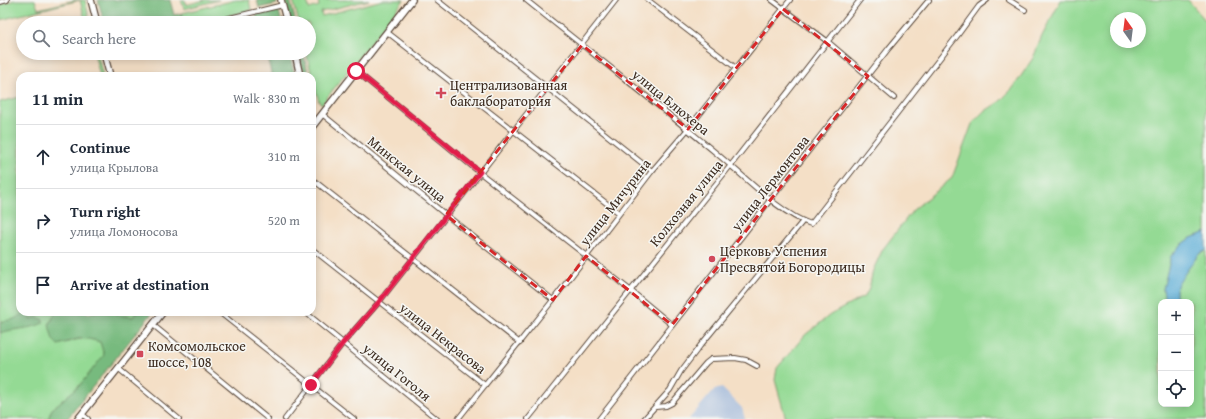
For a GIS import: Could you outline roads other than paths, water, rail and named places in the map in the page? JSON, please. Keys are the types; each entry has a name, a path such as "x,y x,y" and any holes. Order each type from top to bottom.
{"main road":[{"path":"91,0 94,16"},
{"path":"316,121 412,0"},
{"path":"282,2 285,16"},
{"path":"106,60 109,72"},
{"path":"297,60 299,72"},
{"path":"79,417 160,316"}],"street":[{"path":"0,2 6,0"},
{"path":"437,0 652,170"},
{"name":"улица Блюхера","path":"526,0 688,129 771,199 790,214 803,221"},
{"path":"286,419 343,343 379,302 512,130 548,88 616,0"},
{"path":"648,0 736,68"},
{"path":"772,0 827,41 894,98"},
{"name":"улица Мичурина","path":"458,419 520,343 652,170 688,129 790,0"},
{"name":"Колхозная улица","path":"528,419 731,165 860,0"},
{"name":"улица Лермонтова","path":"599,419 929,0"},
{"path":"644,419 670,390 681,371 700,346 803,221 811,224 979,6 987,0"},
{"path":"1009,0 1025,10"},
{"path":"233,16 282,2"},
{"path":"387,32 619,213"},
{"path":"356,71 672,325"},
{"name":"Минская улица","path":"322,114 446,216 553,300"},
{"path":"316,182 520,343"},
{"name":"улица Некрасова","path":"316,252 485,385"},
{"path":"225,316 354,419"},
{"name":"улица Гоголя","path":"310,316 437,419"},
{"path":"153,325 268,419"},
{"path":"656,407 666,406 672,403 711,359 735,358 746,360 757,366"},
{"path":"118,369 179,419"},
{"path":"79,417 88,419"}],"water":[{"path":"1206,232 1206,251 1200,253 1178,283 1176,289 1176,299 1165,299 1163,289 1171,256 1180,246 1191,238"}],"place":[{"name":"Централизованная баклаборатория","path":"441,93"},
{"name":"Церковь Успения Пресвятой Богородицы","path":"712,259"},
{"name":"Комсомольское шоссе, 108","path":"140,354"}]}
